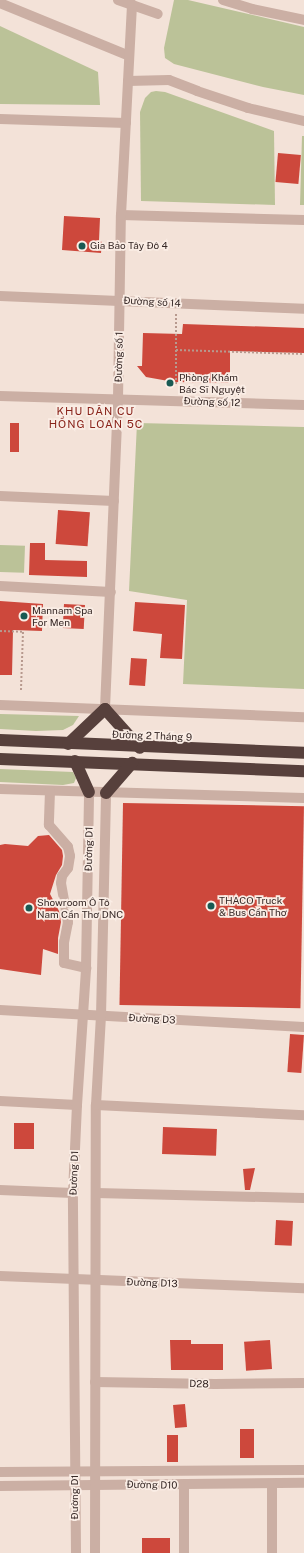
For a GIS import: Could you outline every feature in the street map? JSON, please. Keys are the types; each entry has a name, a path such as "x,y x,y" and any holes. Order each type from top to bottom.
{"highway":[{"path":"68,744 105,709 140,748"},
{"name":"Đường 2 Tháng 9","path":"0,740 140,748 304,753"},
{"path":"0,759 132,763 304,771"},
{"path":"75,761 89,792"},
{"path":"106,793 132,763"}],"street":[{"path":"118,0 158,14"},
{"path":"224,0 252,9 304,20"},
{"path":"0,3 129,56"},
{"name":"Đường số 1","path":"105,709 118,399 121,214 132,4"},
{"path":"128,81 169,80 248,108 304,121"},
{"path":"0,120 126,123"},
{"path":"121,214 304,220"},
{"name":"Đường số 14","path":"0,296 304,309"},
{"name":"Đường số 12","path":"0,396 304,405"},
{"path":"0,496 114,501"},
{"path":"0,586 111,592"},
{"path":"0,705 304,717"},
{"path":"0,789 304,798"},
{"path":"50,791 49,825 68,847 70,856 68,868 62,876 61,883 68,922 68,933 64,942 64,963 86,968"},
{"name":"Đường D1","path":"76,1553 73,1193 76,1105 86,968 89,792"},
{"name":"Đường D1","path":"95,1553 96,1105 101,1016 106,793"},
{"name":"Đường D3","path":"0,1010 304,1027"},
{"path":"0,1101 76,1105"},
{"path":"96,1105 304,1114"},
{"path":"0,1190 73,1193"},
{"path":"96,1193 304,1198"},
{"name":"Đường D13","path":"0,1276 95,1281 304,1288"},
{"name":"D28","path":"95,1382 215,1384 304,1383"},
{"name":"Đường D10","path":"0,1472 94,1470 304,1470"},
{"name":"Đường D10","path":"0,1486 75,1484 184,1486 304,1483"},
{"path":"272,1484 272,1553"},
{"path":"184,1486 184,1553"}],"path":[{"path":"176,310 176,384"},
{"path":"176,350 304,354"},
{"path":"0,631 23,632 21,690"}],"green space":[{"path":"174,0 188,0 304,27 304,95 263,87 174,64 165,58 164,48"},
{"path":"0,26 98,72 100,105 0,104"},
{"path":"151,92 165,92 274,131 275,205 141,201 140,112 145,98"},
{"path":"302,136 304,136 304,205 300,205"},
{"path":"137,423 304,427 304,689 183,684 187,600 129,591"},
{"path":"0,545 25,546 24,573 0,572"},
{"path":"0,714 79,716 73,725 63,730 36,731 0,729"},
{"path":"0,769 73,772 76,778 74,783 63,785 0,782"}],"building":[{"path":"278,153 301,155 298,184 275,182"},
{"path":"64,216 100,218 99,241 102,242 101,253 62,250"},
{"path":"183,324 304,328 304,353 230,351 230,383 174,382 146,377 137,366 142,366 143,333 182,334"},
{"path":"10,423 19,423 19,452 10,452"},
{"path":"58,510 90,512 88,546 56,544"},
{"path":"30,543 45,543 45,560 87,561 87,577 29,575"},
{"path":"0,601 43,604 42,631 13,630 12,675 0,675"},
{"path":"135,602 185,605 182,659 160,658 162,634 133,631"},
{"path":"64,604 85,605 84,629 63,628"},
{"path":"131,658 147,659 145,686 129,685"},
{"name":"THACO Truck & Bus Cần Thơ","path":"123,803 304,806 300,1008 119,1005"},
{"name":"Showroom Ô Tô Nam Cần Thơ DNC","path":"49,835 62,850 63,856 62,865 56,875 50,894 59,911 61,922 58,938 58,954 43,949 41,975 0,969 0,845 28,846 38,836"},
{"path":"290,1034 304,1035 301,1073 287,1072"},
{"path":"14,1123 34,1123 34,1149 14,1149"},
{"path":"163,1127 217,1129 216,1156 162,1154"},
{"path":"255,1168 250,1190 245,1190 243,1169"},
{"path":"276,1220 293,1221 292,1246 275,1245"},
{"path":"170,1340 191,1340 191,1344 223,1344 223,1370 171,1370"},
{"path":"270,1340 272,1369 246,1371 244,1342"},
{"path":"185,1404 187,1427 175,1428 173,1405"},
{"path":"240,1429 254,1429 254,1458 240,1458"},
{"path":"167,1435 178,1435 178,1462 167,1462"},
{"path":"142,1538 170,1538 170,1553 142,1553"}],"place":[{"name":"Gia Bảo Tây Đô 4","path":"82,246"},
{"name":"Phòng Khám Bác Sĩ Nguyệt","path":"170,383"},
{"name":"Mannam Spa For Men","path":"24,616"},
{"name":"THACO Truck & Bus Cần Thơ","path":"211,906"},
{"name":"Showroom Ô Tô Nam Cần Thơ DNC","path":"29,908"}],"district":[{"name":"KHU DÂN CƯ HỒNG LOAN 5C","path":"96,418"}]}
